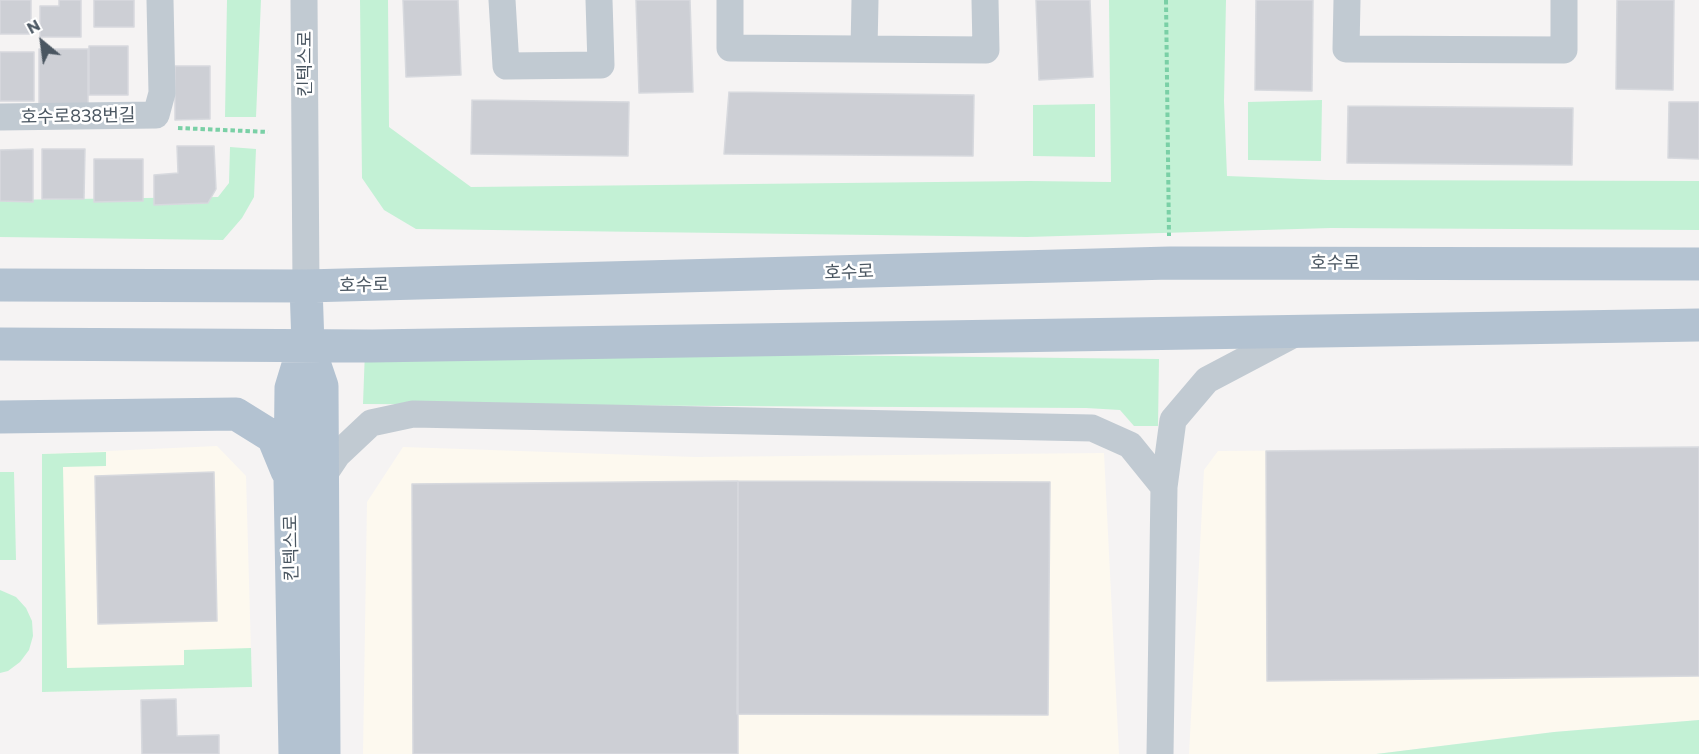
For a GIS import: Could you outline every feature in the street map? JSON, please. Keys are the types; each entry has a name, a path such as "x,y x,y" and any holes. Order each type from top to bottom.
{"main road":[{"name":"호수로","path":"0,285 306,286 1170,263 1699,264"},
{"name":"킨텍스로","path":"306,286 308,345 322,386 324,754"},
{"path":"0,344 372,346 1699,325"},
{"name":"킨텍스로","path":"295,754 290,480 291,388 298,365 308,345"},
{"path":"0,417 236,414 273,437 290,480"}],"street":[{"path":"156,115 162,93 160,0"},
{"name":"킨텍스로","path":"304,0 306,286"},
{"path":"502,0 506,66 601,66 599,0"},
{"path":"730,0 730,48 986,50 986,0"},
{"path":"864,49 865,0"},
{"path":"1347,0 1346,48 1563,50 1564,0"},
{"name":"호수로838번길","path":"0,117 156,115"},
{"path":"1160,754 1164,487 1173,420 1207,380 1298,332"},
{"path":"323,476 337,455 371,423 413,414 1092,428 1130,445 1164,487"}],"path":[{"path":"1166,0 1169,245"},
{"path":"156,115 168,128 268,132"}],"shaded area":[{"path":"217,446 246,476 252,687 42,692 42,454"},
{"path":"403,447 695,457 1104,453 1119,754 363,754 367,502"},
{"path":"1699,447 1699,720 1553,732 1376,754 1189,754 1204,470 1218,451"}],"green space":[{"path":"227,0 261,0 256,117 225,117"},
{"path":"360,0 388,0 389,127 471,187 1111,182 1109,0 1226,0 1224,101 1227,176 1327,180 1699,181 1699,230 1331,228 1027,237 416,229 384,210 362,178"},
{"path":"1322,100 1321,161 1248,160 1248,102"},
{"path":"1095,104 1095,157 1033,156 1033,105"},
{"path":"230,147 256,149 254,197 242,218 223,240 0,237 0,200 218,197 229,183"},
{"path":"365,350 1159,359 1158,426 1134,426 1120,410 1086,408 363,404"},
{"path":"106,452 106,466 63,467 67,668 184,665 184,650 251,648 252,687 42,692 42,454"},
{"path":"0,472 14,472 16,560 0,560"},
{"path":"0,590 16,597 26,608 32,621 33,636 29,650 20,662 8,671 0,673"},
{"path":"1699,720 1699,754 1376,754 1554,732"}],"building":[{"path":"0,0 31,0 31,34 0,34"},
{"path":"59,0 81,0 81,37 40,37 40,6 59,6"},
{"path":"94,0 134,0 134,27 94,27"},
{"path":"403,0 458,0 461,75 406,77"},
{"path":"636,0 690,0 693,92 639,93"},
{"path":"1036,0 1090,0 1093,77 1039,80"},
{"path":"1256,0 1313,0 1312,91 1255,90"},
{"path":"1617,0 1674,0 1673,90 1616,89"},
{"path":"89,46 128,46 128,95 89,95"},
{"path":"39,49 88,49 88,107 39,107"},
{"path":"0,52 34,52 34,101 0,101"},
{"path":"175,66 210,66 210,119 175,120"},
{"path":"729,92 974,95 973,156 724,154"},
{"path":"472,100 629,102 628,156 471,154"},
{"path":"1669,102 1699,102 1699,159 1668,158"},
{"path":"1348,106 1573,108 1572,165 1347,163"},
{"path":"177,146 214,146 216,189 208,203 154,205 154,175 178,173"},
{"path":"33,149 33,202 0,201 0,150"},
{"path":"42,149 85,149 84,199 42,199"},
{"path":"94,159 143,159 143,201 94,202"},
{"path":"1699,447 1699,676 1267,681 1266,451"},
{"path":"214,472 217,621 98,624 95,476"},
{"path":"738,481 738,754 413,754 412,484"},
{"path":"738,481 1050,482 1048,715 737,714"},
{"path":"176,699 177,736 219,735 219,754 142,754 141,700"}]}
